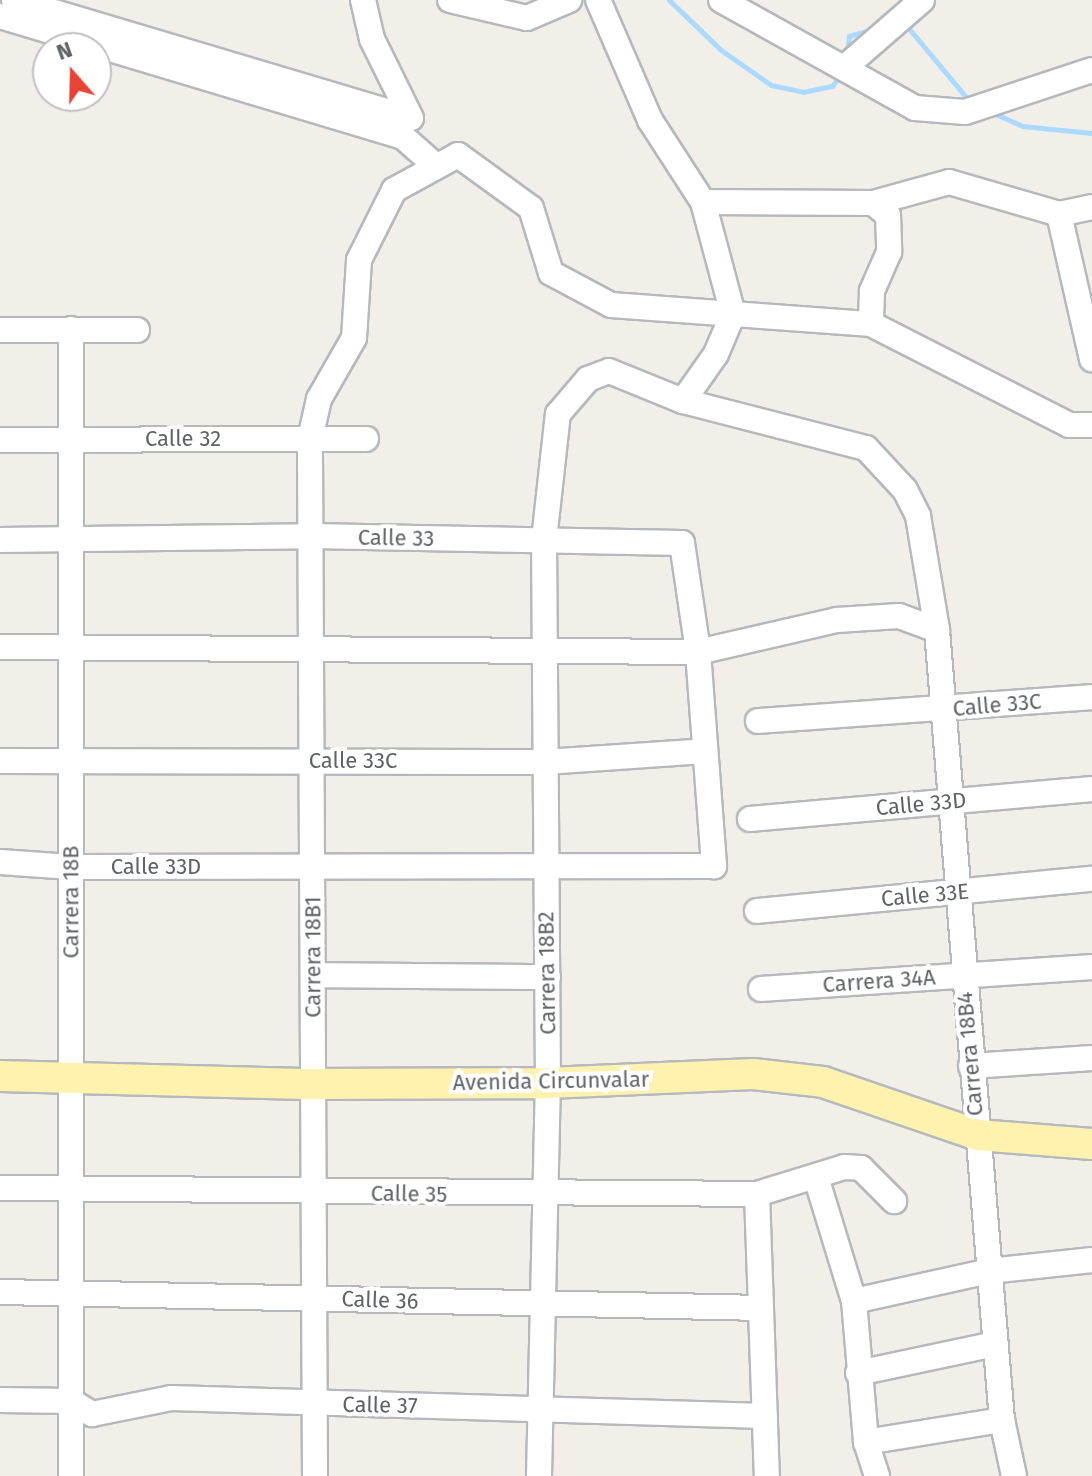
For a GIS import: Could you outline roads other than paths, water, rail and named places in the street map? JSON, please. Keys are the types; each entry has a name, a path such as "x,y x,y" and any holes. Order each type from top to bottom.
{"main road":[{"name":"Avenida Circunvalar","path":"0,1076 313,1084 548,1083 767,1075 823,1082 978,1135 1092,1144"}],"street":[{"path":"14,0 411,118 372,39 363,0"},
{"path":"450,0 506,8 527,18 569,0"},
{"path":"598,0 650,120 703,202 733,314 716,354 683,401"},
{"path":"845,67 922,0"},
{"path":"730,2 915,108 965,112 1092,70"},
{"path":"0,16 403,137 436,166 458,155 531,208 551,273 611,305 871,324 1069,425 1092,425"},
{"name":"Carrera 18B1","path":"315,1476 310,439 319,399 354,338 359,260 394,190 436,166"},
{"path":"703,202 873,203 949,182 1059,214 1092,207"},
{"path":"871,324 872,291 889,252 888,215 873,203"},
{"path":"1059,214 1090,344"},
{"name":"Carrera 18B","path":"71,329 71,1476"},
{"path":"0,330 137,330"},
{"name":"Carrera 18B2","path":"539,1476 548,1083 544,528 558,414 588,379 609,371 683,401"},
{"name":"Carrera 18B4","path":"683,401 866,448 905,490 918,516 937,630 995,1344 1002,1420 1014,1476"},
{"name":"Calle 32","path":"0,440 366,439"},
{"name":"Calle 33","path":"0,540 311,536 544,528 682,543 698,652"},
{"path":"0,647 698,652 837,620 899,616 937,630"},
{"path":"312,867 545,869 714,866 698,652"},
{"name":"Calle 33C","path":"758,721 1092,697"},
{"name":"Calle 33C","path":"0,761 545,762 705,751"},
{"name":"Calle 33D","path":"750,819 1092,789"},
{"name":"Calle 33D","path":"0,862 71,867 312,867"},
{"name":"Calle 33E","path":"757,911 1092,879"},
{"name":"Carrera 34A","path":"761,989 1092,967"},
{"path":"313,975 548,977"},
{"path":"971,1066 1092,1058"},
{"name":"Calle 35","path":"0,1188 545,1196 757,1194 844,1167 861,1168 894,1201"},
{"path":"816,1177 854,1301 866,1442 877,1476"},
{"path":"757,1194 767,1476"},
{"path":"854,1301 989,1271 1092,1260"},
{"name":"Calle 36","path":"0,1292 761,1308"},
{"path":"858,1373 995,1344"},
{"name":"Calle 37","path":"0,1400 71,1401 92,1414 171,1398 765,1416"},
{"path":"866,1442 1002,1420"}],"waterway":[{"path":"669,0 721,50 771,85 803,92 832,86 841,74"},
{"path":"906,25 971,103"},
{"path":"847,53 849,36 873,29"},
{"path":"991,112 1022,126 1092,133"}]}
